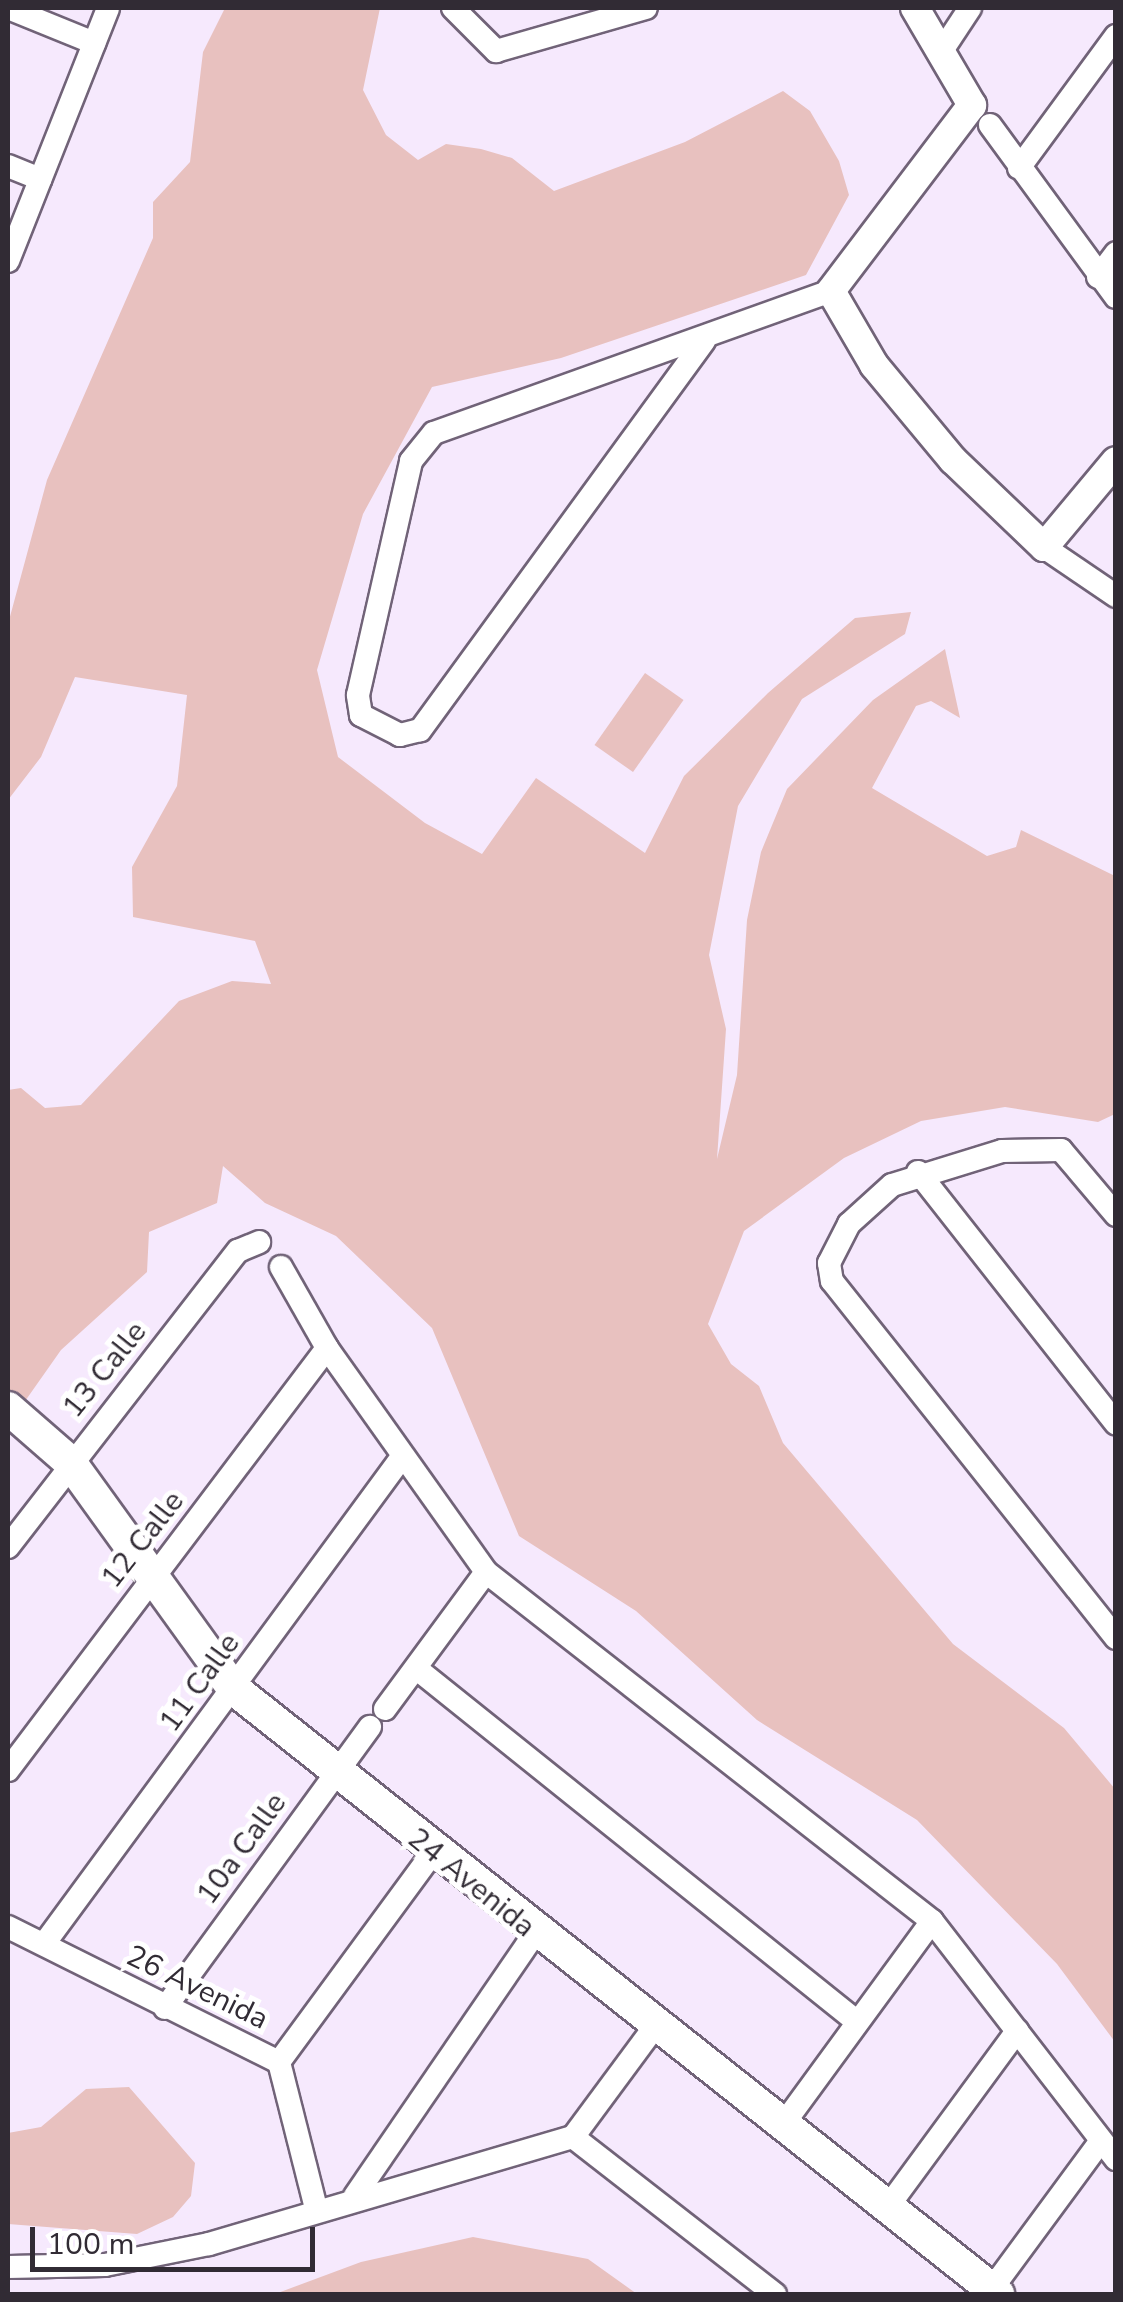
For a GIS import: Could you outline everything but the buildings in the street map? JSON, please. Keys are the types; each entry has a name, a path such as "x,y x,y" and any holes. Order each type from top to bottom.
{"main road":[{"name":"24 Avenida","path":"8,1408 70,1462 234,1689 534,1935 992,2293"}],"street":[{"path":"8,8 94,44"},
{"path":"8,262 108,8"},
{"path":"453,8 486,49 639,8"},
{"path":"704,342 420,730 400,735 362,716 364,663 419,447 508,402 704,342 831,290 972,101 915,8"},
{"path":"942,49 970,8"},
{"path":"1019,168 1116,36"},
{"path":"990,125 1116,297"},
{"path":"8,166 40,179"},
{"path":"1098,277 1116,253"},
{"path":"831,290 874,364 952,460 1044,547 1116,596"},
{"path":"1044,547 1116,460"},
{"path":"1113,1207 1062,1150 1002,1151 918,1172 848,1224 832,1253 832,1281 1116,1638"},
{"path":"918,1172 1116,1424"},
{"name":"13 Calle","path":"8,1547 70,1462 238,1251 259,1242"},
{"path":"281,1267 327,1348 486,1572 932,1921 1108,2150 992,2293"},
{"name":"12 Calle","path":"8,1770 327,1348"},
{"name":"11 Calle","path":"44,1944 402,1457"},
{"name":"10a Calle","path":"165,2008 334,1772 417,1668 486,1572"},
{"path":"417,1668 856,2021"},
{"path":"280,2062 433,1852"},
{"path":"782,2126 932,1921"},
{"name":"26 Avenida","path":"8,1927 280,2062 316,2208"},
{"path":"355,2196 534,1935"},
{"path":"8,2267 105,2265 209,2244 355,2196 573,2138 655,2026"},
{"path":"887,2208 1017,2031"},
{"path":"573,2138 775,2294"}],"shaded area":[{"path":"225,8 380,8 363,90 386,135 418,160 446,144 481,149 512,158 554,191 685,142 783,91 810,111 839,161 849,195 806,275 561,358 432,387 363,514 317,670 338,757 425,823 482,854 536,778 645,853 684,776 768,693 855,618 911,612 905,634 802,699 738,806 709,955 726,1029 717,1159 737,1075 747,920 761,852 787,789 873,700 945,649 960,718 931,701 916,706 872,788 987,856 1016,847 1021,830 1115,876 1115,1114 1098,1122 1005,1107 921,1121 844,1158 744,1231 708,1324 731,1364 759,1386 783,1443 953,1644 1064,1728 1115,1789 1115,2042 1057,1964 917,1820 757,1720 636,1611 519,1536 432,1328 336,1236 265,1203 223,1166 217,1203 149,1232 147,1272 61,1350 23,1404 8,1392 8,1090 21,1088 45,1108 81,1105 179,1001 232,981 271,984 255,941 133,917 132,867 177,786 187,695 75,677 41,757 8,800 8,624 47,480 153,238 153,202 190,162 203,52"},
{"path":"645,673 684,700 633,772 595,745"},
{"path":"129,2087 195,2163 191,2196 173,2217 137,2234 8,2224 8,2133 41,2127 86,2089"},
{"path":"473,2237 588,2259 637,2294 275,2294 361,2262"}]}
